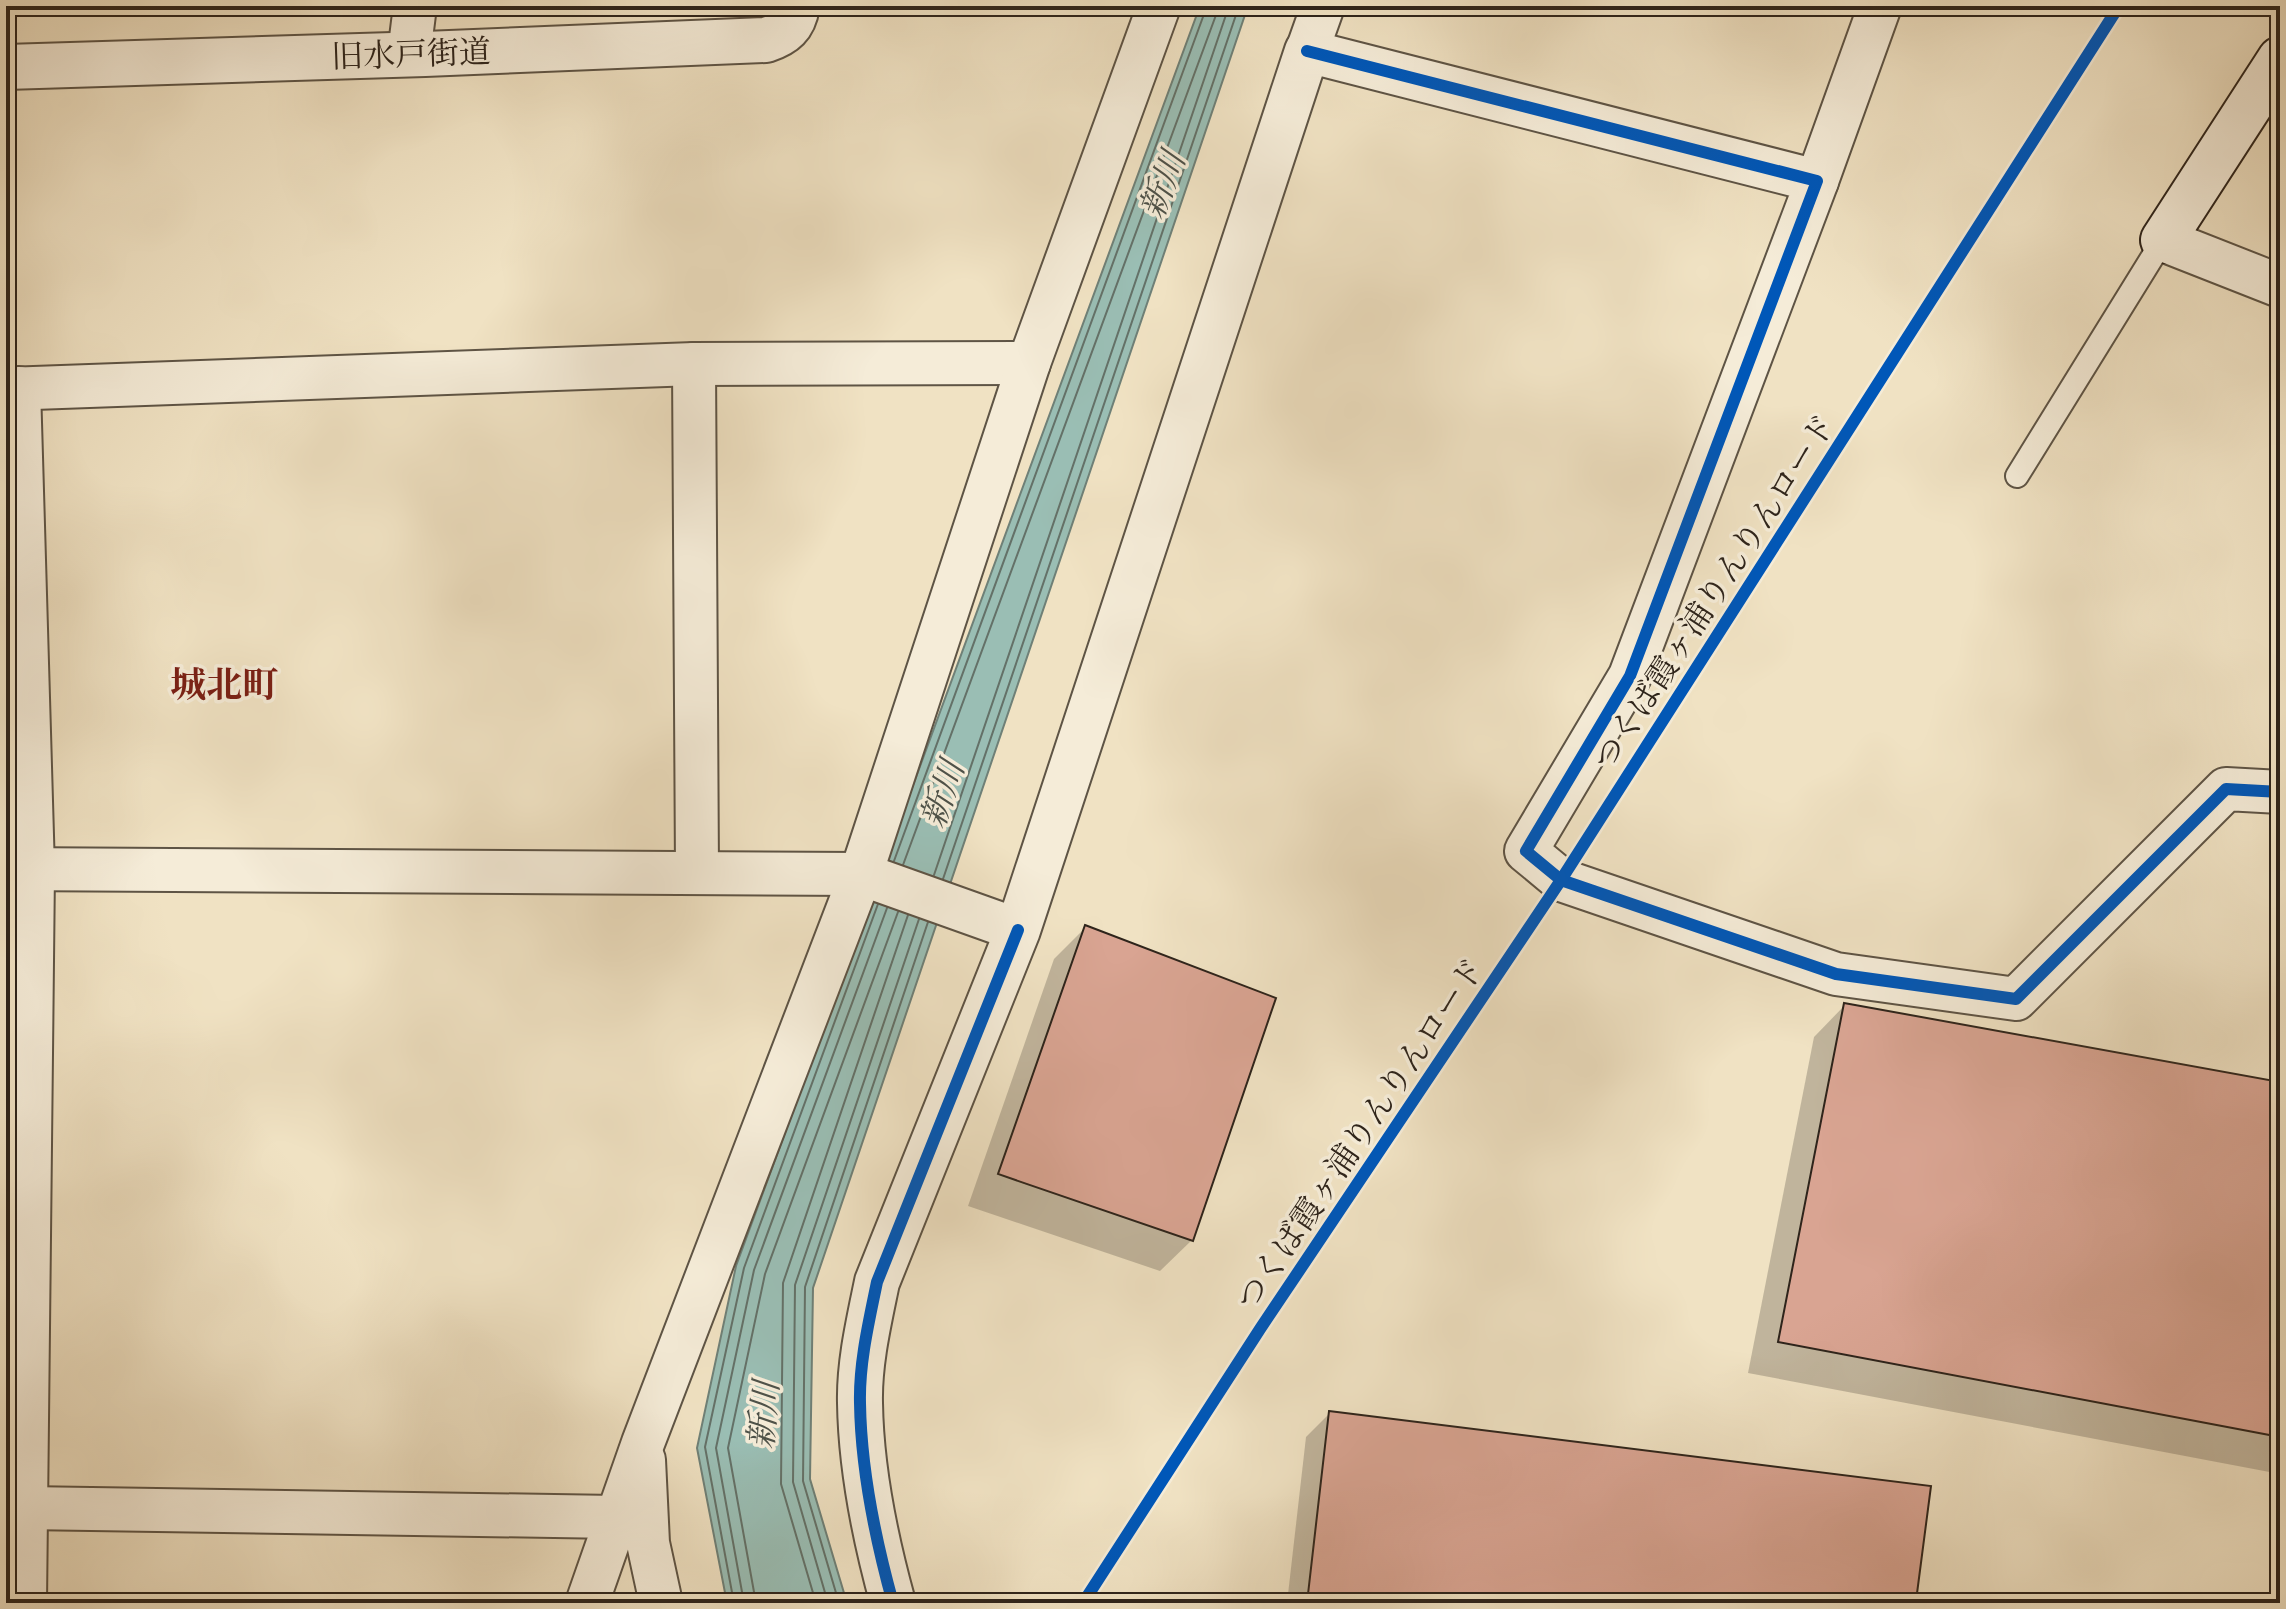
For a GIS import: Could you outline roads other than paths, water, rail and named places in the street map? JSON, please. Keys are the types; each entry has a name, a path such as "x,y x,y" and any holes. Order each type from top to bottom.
{"street":[{"path":"409,54 415,6"},
{"name":"旧水戸街道","path":"6,67 766,40 779,35 793,23 797,6"},
{"path":"587,1603 643,1443 861,874 1029,363 1159,6"},
{"path":"893,1603 865,1476 860,1401 865,1340 877,1282 1018,930 1323,6"},
{"path":"1880,6 1630,676 1526,851 1561,880 1836,974 2016,999 2226,789 2280,792"},
{"path":"1307,51 1817,181"},
{"path":"2280,59 2163,240 2280,286"},
{"path":"19,1576 25,1508 13,389 694,364 1029,363"},
{"path":"694,364 697,871"},
{"path":"19,870 861,874 1018,930"},
{"path":"643,1443 648,1543 661,1603"},
{"path":"25,1508 616,1517"}],"lane":[{"path":"2017,476 2163,240"}],"water":[{"name":"新川","path":"1200,6 1248,6 813,1288 810,1479 847,1603 727,1603 697,1448 736,1266"}],"district":[{"name":"城北町","path":"224,684"}]}
